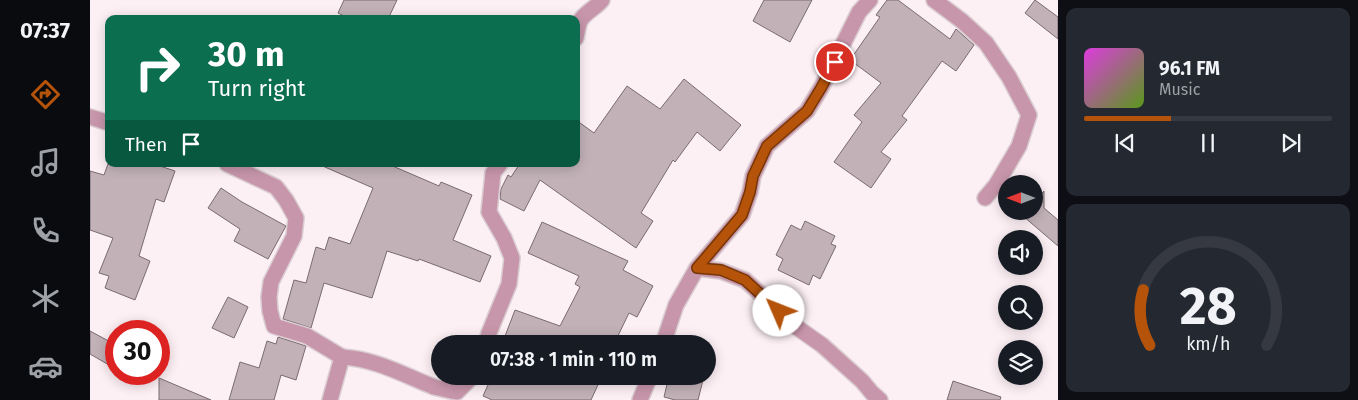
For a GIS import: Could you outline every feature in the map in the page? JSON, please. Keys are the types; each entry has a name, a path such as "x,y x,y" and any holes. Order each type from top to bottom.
{"street":[{"path":"580,22 602,0"},
{"path":"666,335 676,305 697,268 742,215 753,176 767,146 807,111 821,88 859,12 870,0"},
{"path":"934,0 962,21 986,43 1009,77 1029,115 1019,146 996,186 985,198"},
{"path":"90,117 105,122"},
{"path":"234,167 276,186 296,218 294,236 271,282 269,296 270,311 274,326 307,336 342,357 357,358 389,368 436,388 457,392 464,385"},
{"path":"489,335 509,284 512,258 504,238 488,212 493,173 498,167"},
{"path":"697,268 721,270 745,280 792,324 822,345 862,380 880,400"},
{"path":"330,400 342,357"},
{"path":"640,400 646,385"}],"building":[{"path":"344,0 397,0 390,15 342,15 338,13"},
{"path":"764,0 812,0 790,42 753,21"},
{"path":"887,0 898,0 950,39 956,29 974,45 956,71 942,61 902,116 907,120 881,152 891,159 871,188 834,162 862,122 854,115 881,83 850,60 880,17 876,15"},
{"path":"1035,0 1058,17 1058,39 1025,13"},
{"path":"684,79 741,125 720,151 697,132 675,162 673,160 641,213 653,221 636,248 540,180 524,211 500,199 501,189 508,175 511,177 518,167 580,167 580,123 594,133 627,86 660,109"},
{"path":"107,167 163,167 175,171 164,202 156,199 139,256 150,261 135,300 105,288 109,276 99,273 113,238 90,230 90,171 104,175"},
{"path":"325,167 395,167 439,186 441,182 472,195 453,240 491,256 480,282 419,259 418,261 387,251 372,298 324,283 311,328 283,319 294,280 306,283 316,247 325,250 329,237 350,244 373,188"},
{"path":"221,188 286,226 268,259 234,241 240,229 208,208"},
{"path":"1044,191 1044,208 1058,220 1058,246 1043,233 1043,230 1039,230 1028,220 1043,220"},
{"path":"805,221 835,236 831,244 836,246 820,279 813,275 809,285 778,270 783,259 776,255 791,225 801,230"},
{"path":"542,222 628,261 623,270 653,286 637,317 629,313 618,335 505,335 515,310 560,326 580,287 575,284 579,276 528,253"},
{"path":"228,297 248,307 234,338 212,328"},
{"path":"90,331 105,339 105,363 90,354"},
{"path":"278,337 306,346 296,380 281,375 274,400 229,400 240,362 259,368 267,341 276,344"},
{"path":"953,381 1001,397 1000,400 947,400"},
{"path":"170,383 211,400 159,400 159,385 170,385"},
{"path":"488,385 598,385 591,400 492,400 483,396"},
{"path":"667,385 702,385 698,400 675,400 664,397"}],"route":[{"path":"779,311 745,280 721,270 697,268 742,215 753,176 767,146 807,111 835,62"}]}
